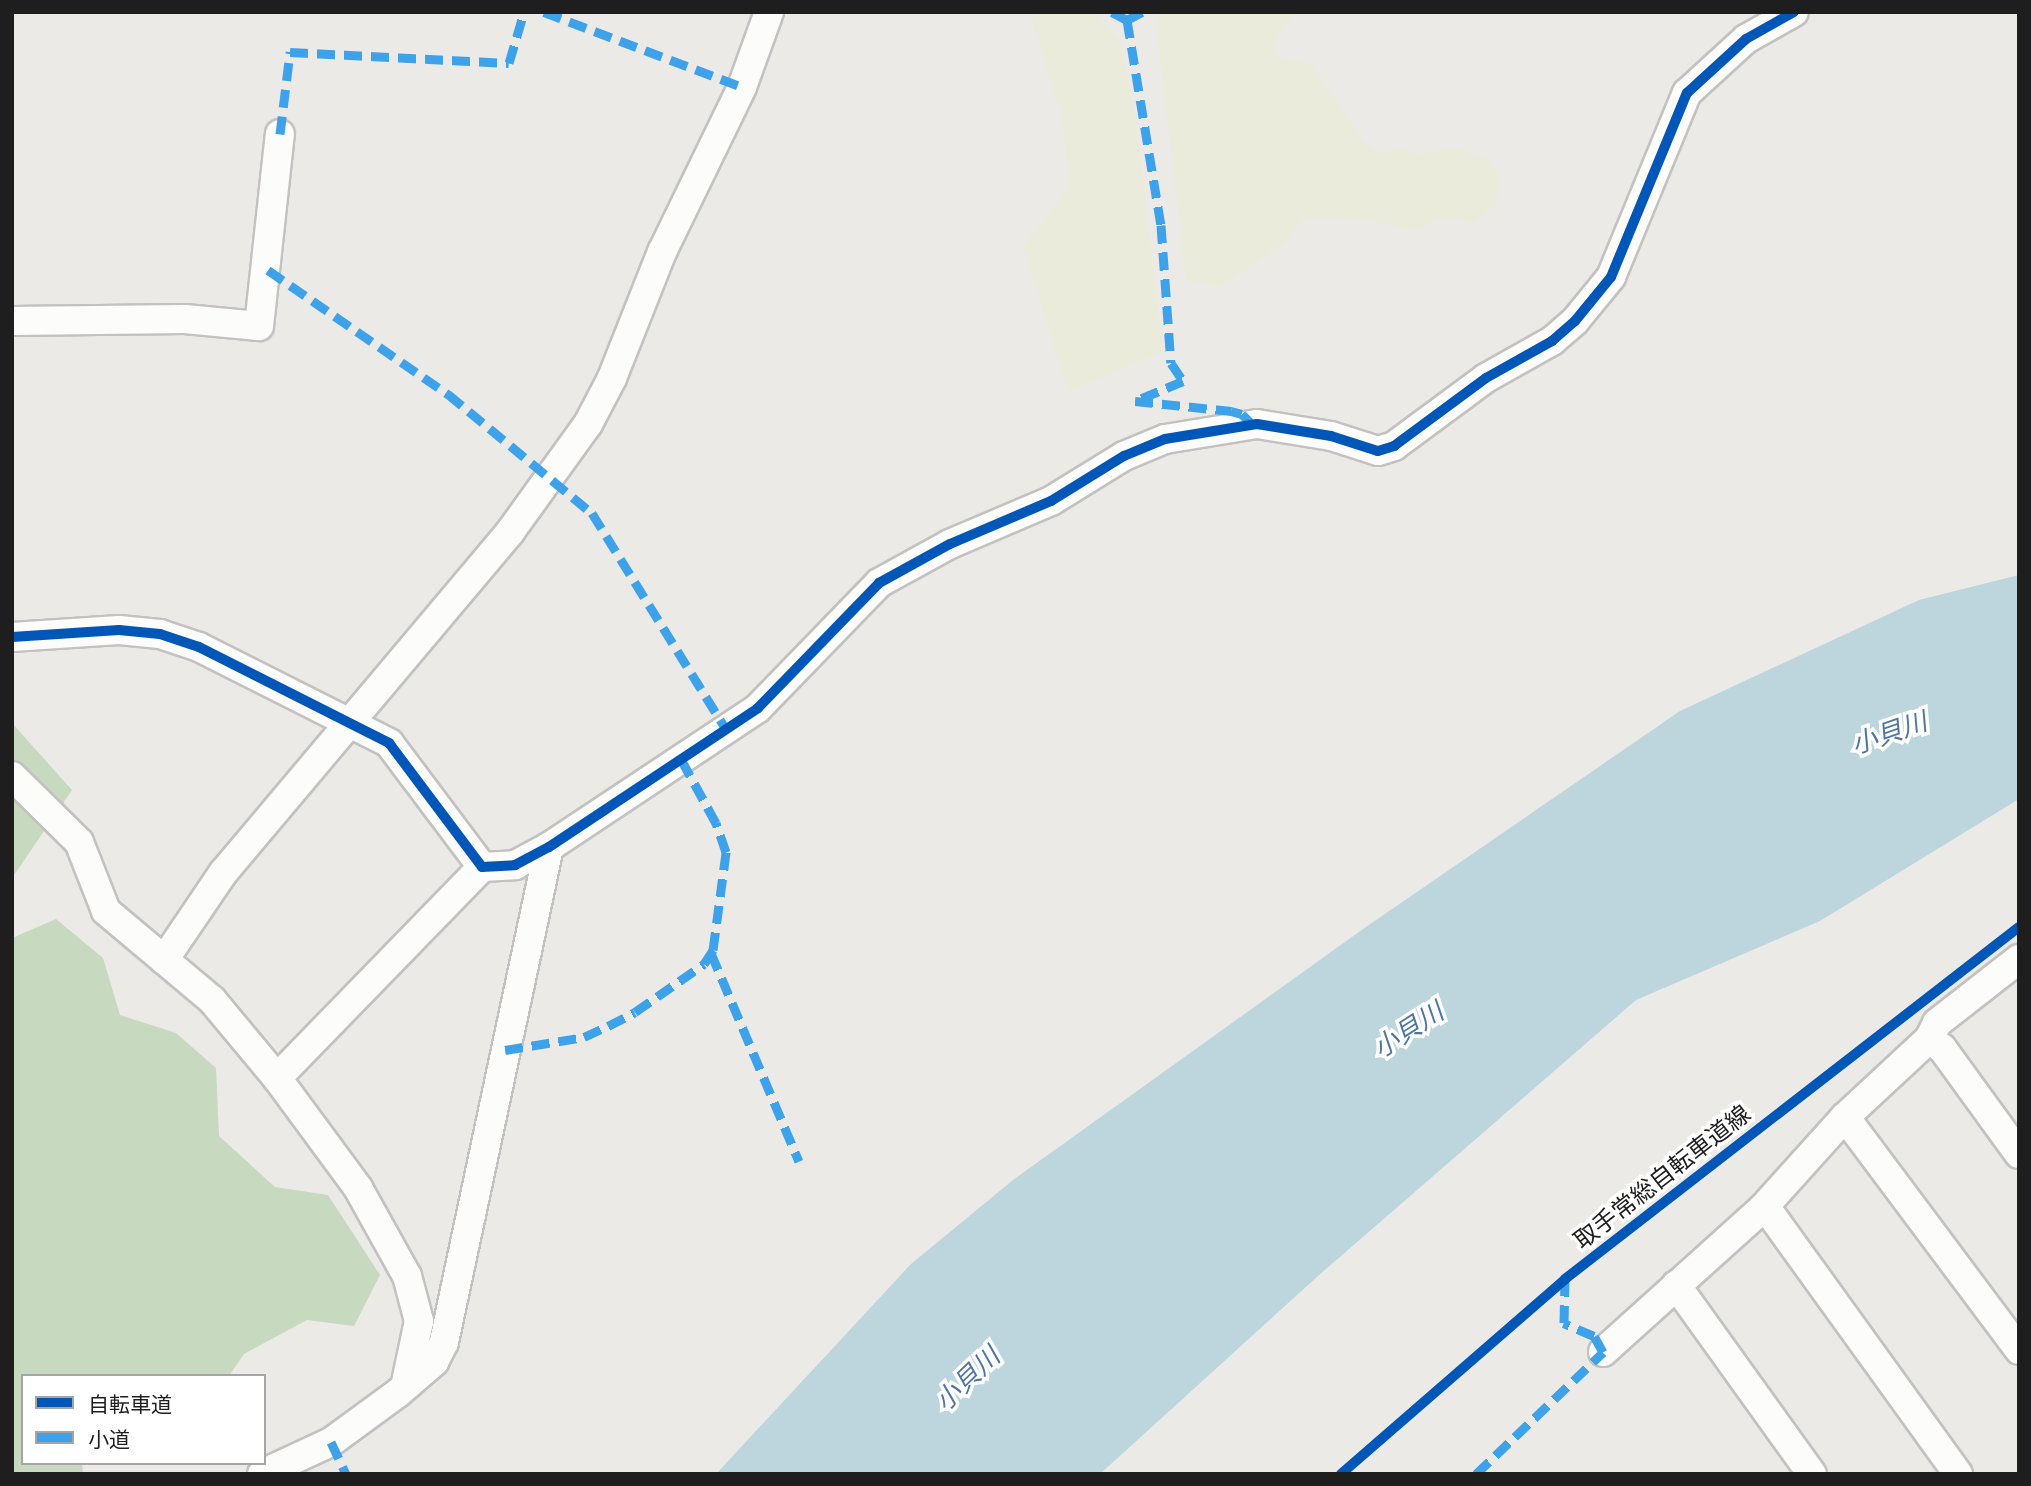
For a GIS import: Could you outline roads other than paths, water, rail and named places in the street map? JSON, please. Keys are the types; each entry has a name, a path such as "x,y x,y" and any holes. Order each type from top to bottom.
{"street":[{"path":"164,960 223,873 510,532 588,424 612,378 662,252 742,87 769,12"},
{"path":"277,1078 482,867 515,865 549,847 758,708 879,583 950,544 1051,500 1124,456 1165,439 1257,424 1331,436 1378,451 1394,446 1486,378 1552,341 1575,321 1611,277 1686,93 1746,40 1794,12"},
{"path":"12,321 185,320 259,326 280,134"},
{"path":"12,637 119,629 160,634 199,647 352,721 389,743 482,867"},
{"path":"12,776 79,842 106,911 212,1000 277,1078 358,1188 407,1276 419,1321 405,1387"},
{"path":"262,1474 331,1442 434,1362 455,1302 549,847"},
{"path":"1603,1352 1763,1208 1845,1117 1929,1039 1937,1023 2019,959"},
{"path":"1929,1039 1942,1048 2019,1154"},
{"path":"1845,1117 2019,1350"},
{"path":"1763,1208 1958,1474"},
{"path":"1676,1284 1812,1474"}],"water":[{"name":"小貝川","path":"2019,575 2019,799 1820,921 1636,1000 1318,1276 1100,1474 716,1474 911,1264 1013,1180 1363,929 1680,711 1919,600"}]}
